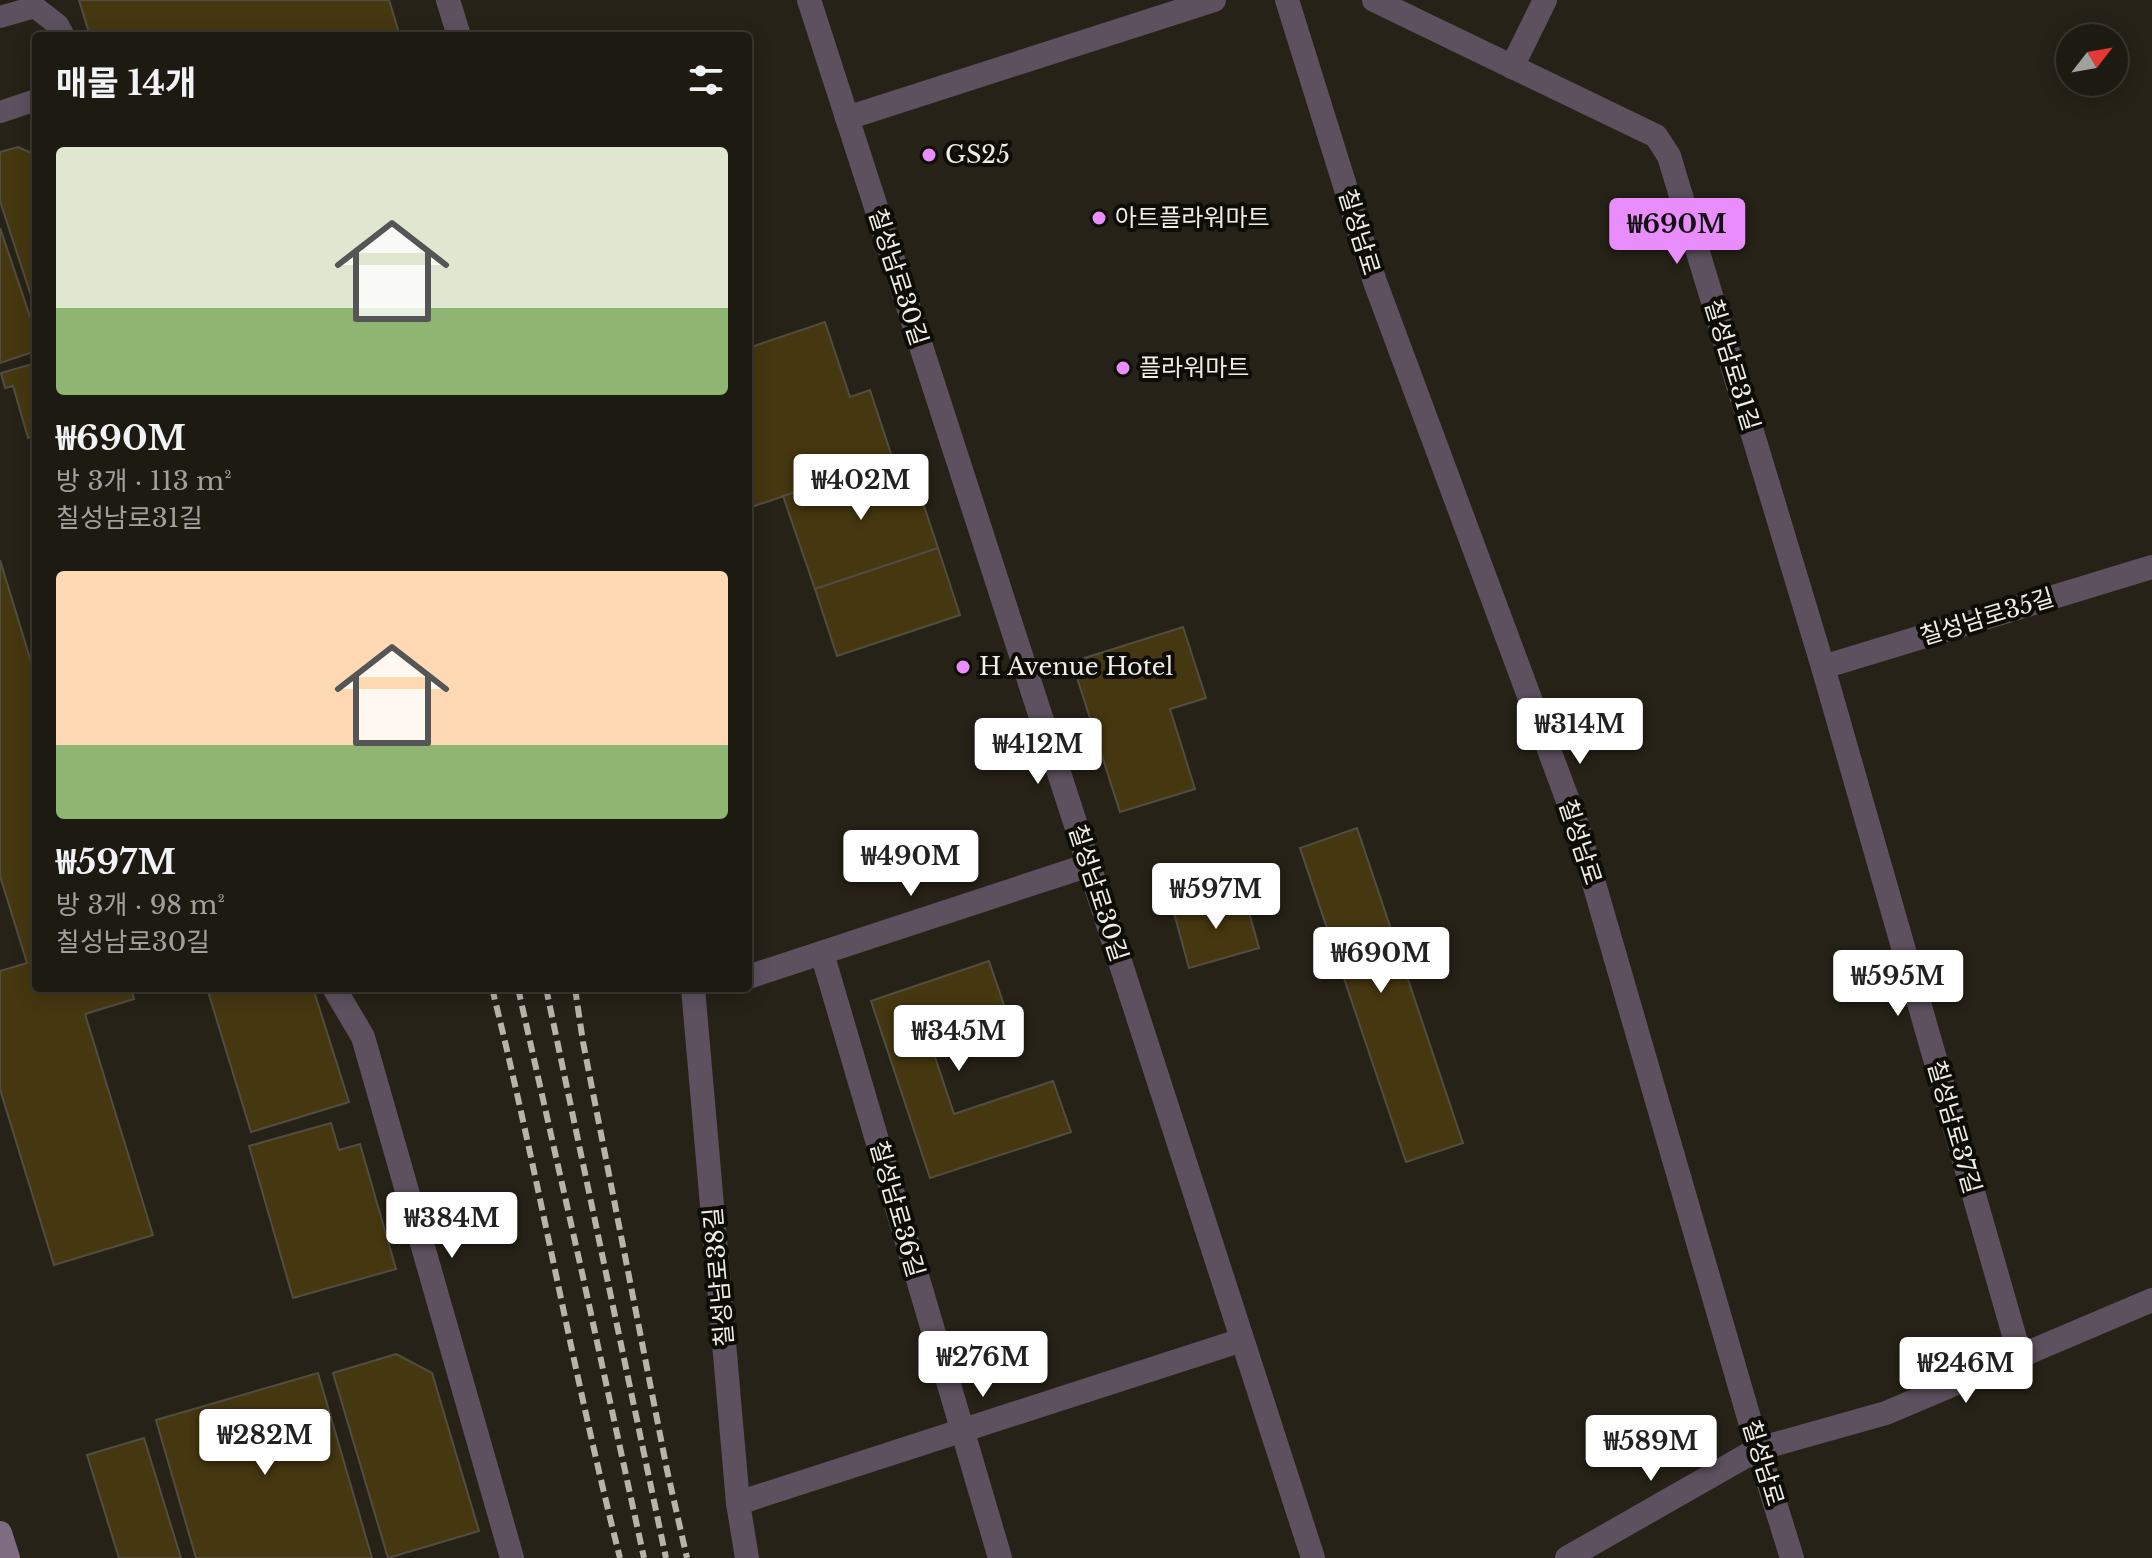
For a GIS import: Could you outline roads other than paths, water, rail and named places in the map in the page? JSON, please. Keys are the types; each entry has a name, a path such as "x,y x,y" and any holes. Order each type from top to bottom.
{"main road":[{"path":"0,1533 8,1558"}],"street":[{"path":"448,0 458,32"},
{"name":"칠성남로30길","path":"809,0 1313,1558"},
{"path":"847,118 1214,0"},
{"name":"칠성남로","path":"1287,0 1375,282 1577,825 1792,1558"},
{"name":"칠성남로31길","path":"1374,0 1656,136 1669,156 1823,667"},
{"path":"1512,67 1545,0"},
{"name":"칠성남로35길","path":"1823,667 2152,567"},
{"name":"칠성남로37길","path":"1823,667 2020,1356"},
{"path":"752,976 1089,865"},
{"name":"칠성남로36길","path":"822,953 1000,1558"},
{"path":"336,992 363,1037 512,1558"},
{"name":"칠성남로38길","path":"701,992 738,1503 747,1558"},
{"path":"1567,1558 1758,1449 1886,1413 2152,1300"},
{"path":"738,1503 1242,1340"}],"lane":[{"path":"0,17 35,7 58,25 62,32"},
{"path":"0,112 32,101"}],"railway":[{"path":"493,992 620,1558"},
{"path":"519,992 644,1558"},
{"path":"547,992 666,1558"},
{"path":"576,992 667,1470 687,1558"}],"place":[{"name":"GS25","path":"929,155"},
{"name":"아트플라워마트","path":"1099,218"},
{"name":"플라워마트","path":"1123,368"},
{"name":"H Avenue Hotel","path":"963,667"}]}
